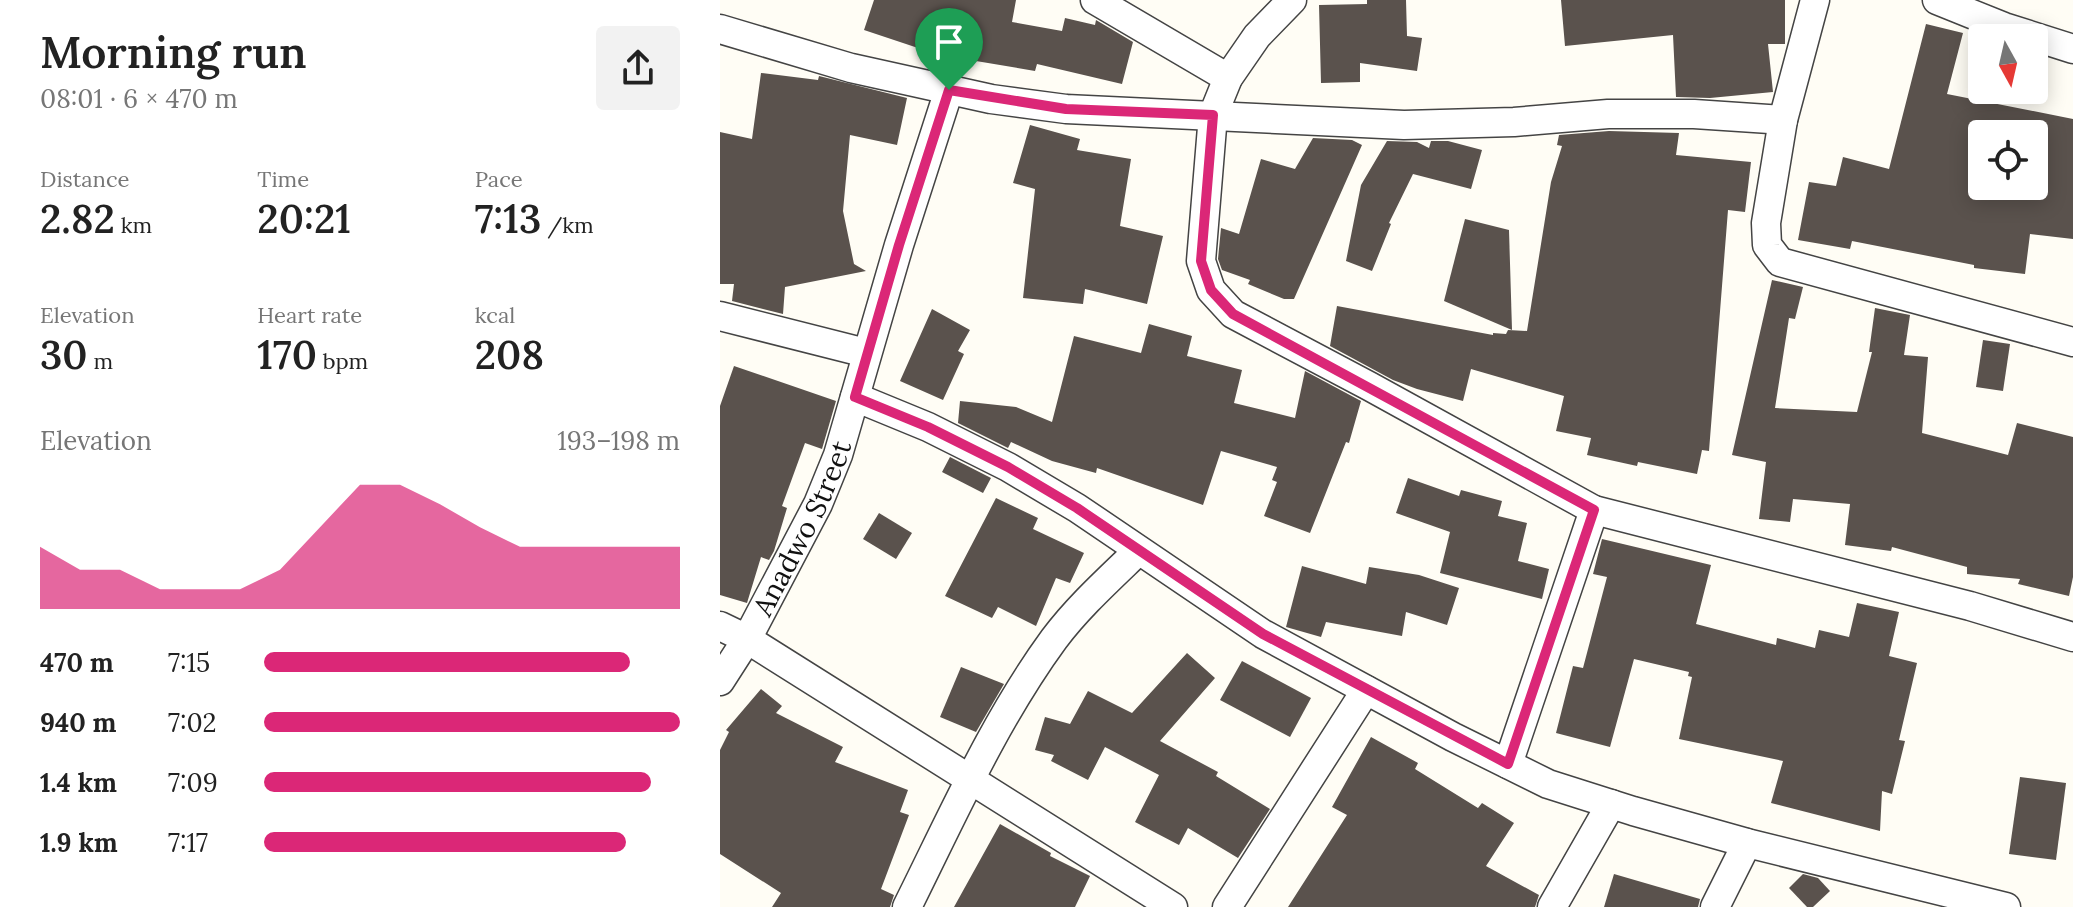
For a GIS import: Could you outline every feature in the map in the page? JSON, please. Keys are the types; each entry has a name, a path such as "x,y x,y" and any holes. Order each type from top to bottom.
{"street":[{"path":"1095,0 1228,78"},
{"path":"1292,0 1257,36 1228,78 1213,115 1201,261 1211,290 1233,314 1594,510 1955,602 2073,637"},
{"path":"1815,0 1783,120 1766,223 1767,245 1780,262 2073,342"},
{"path":"1937,0 2004,27 2073,49"},
{"path":"720,29 851,68 949,90 1066,109 1404,125 1514,122 1608,114 1694,114 1783,120"},
{"name":"Anadwo Street","path":"720,681 747,639 818,504 838,455 866,353 949,90"},
{"path":"720,316 866,353"},
{"path":"855,397 928,427 1008,467 1077,508 1263,634 1548,784 1747,843 2006,907"},
{"path":"1508,764 1594,510"},
{"path":"907,907 1019,690 1055,638 1085,603 1138,551"},
{"path":"720,626 747,639 1173,907"},
{"path":"1227,907 1366,690"},
{"path":"1552,907 1611,804"},
{"path":"1715,907 1747,843"}],"building":[{"path":"874,0 1016,0 1012,22 1062,31 1065,18 1095,25 1096,20 1133,42 1122,84 1037,64 1035,71 970,60 969,65 864,30"},
{"path":"1367,0 1406,0 1407,36 1422,38 1417,71 1360,63 1360,82 1321,83 1319,5 1367,4"},
{"path":"1561,0 1785,0 1785,44 1768,44 1773,92 1710,98 1676,97 1673,35 1565,46"},
{"path":"1926,24 1963,33 1947,94 1968,98 1968,104 1997,104 2073,119 2073,239 2030,234 2025,274 1974,268 1974,265 1852,241 1850,249 1798,240 1809,182 1836,186 1843,157 1889,169"},
{"path":"761,73 818,80 819,76 907,98 897,145 850,135 843,211 854,264 866,271 785,287 783,314 732,301 734,284 720,284 720,132 752,139"},
{"path":"1030,125 1080,139 1077,150 1131,159 1120,226 1163,236 1147,304 1085,289 1083,304 1023,298 1035,189 1013,183"},
{"path":"1609,131 1679,133 1676,155 1751,162 1745,212 1728,210 1709,451 1702,450 1697,474 1587,455 1591,438 1556,431 1564,396 1471,369 1463,401 1393,380 1330,346 1337,306 1493,335 1506,334 1508,330 1527,331 1551,182 1562,146 1557,145 1559,135"},
{"path":"1313,138 1352,140 1362,145 1294,299 1284,299 1248,284 1250,280 1222,270 1218,259 1221,228 1239,234 1261,159 1295,169"},
{"path":"1387,141 1417,142 1429,148 1431,141 1448,141 1482,150 1471,189 1413,174 1389,223 1372,271 1346,261 1361,185"},
{"path":"1465,219 1509,230 1512,330 1444,301"},
{"path":"1772,280 1803,287 1795,319 1789,318 1775,408 1857,412 1872,352 1869,352 1875,308 1910,315 1904,355 1928,357 1922,433 2008,455 2017,423 2073,437 2073,577 2069,596 2018,584 2020,579 1967,574 1967,567 1892,547 1891,551 1845,545 1850,504 1793,499 1790,522 1759,519 1766,462 1732,455"},
{"path":"932,309 970,330 958,351 964,354 943,400 900,381"},
{"path":"1149,324 1192,336 1187,356 1242,370 1234,403 1295,418 1305,371 1361,401 1349,443 1346,442 1310,533 1264,516 1277,482 1272,480 1277,467 1221,451 1203,505 1097,468 1096,473 1052,461 1011,442 1008,448 958,423 960,401 1016,407 1052,422 1074,336 1141,353"},
{"path":"1983,340 2010,344 2003,391 1976,387"},
{"path":"734,366 836,401 822,449 805,443 782,506 787,508 774,551 769,560 761,557 747,603 720,595 720,406"},
{"path":"950,457 991,478 983,493 942,472"},
{"path":"1408,478 1459,496 1461,490 1502,501 1498,516 1527,523 1518,561 1549,569 1542,599 1440,573 1450,532 1396,513"},
{"path":"996,498 1038,518 1033,529 1084,553 1070,583 1056,578 1036,626 998,607 992,618 945,596"},
{"path":"879,513 912,533 896,559 863,539"},
{"path":"1602,539 1711,565 1696,624 1776,645 1777,638 1815,648 1819,630 1849,637 1857,603 1899,612 1889,656 1917,663 1899,740 1905,741 1892,794 1882,791 1880,831 1771,803 1783,761 1679,739 1692,677 1688,676 1689,672 1634,659 1610,747 1556,733 1573,666 1583,668 1607,577 1593,574"},
{"path":"1302,566 1366,584 1369,567 1419,575 1459,588 1447,625 1406,612 1402,636 1326,622 1321,637 1286,627"},
{"path":"1187,653 1215,678 1160,741 1218,772 1216,776 1270,809 1238,858 1188,828 1179,845 1135,822 1159,775 1105,747 1088,780 1051,761 1054,755 1035,750 1045,717 1070,724 1088,691 1132,713"},
{"path":"1242,661 1311,698 1290,737 1220,700"},
{"path":"961,667 1004,684 976,732 940,717"},
{"path":"761,689 782,706 776,713 843,747 835,762 908,790 900,812 909,815 881,889 894,895 890,907 772,907 781,893 720,854 720,750 729,732 726,730"},
{"path":"1371,737 1418,763 1415,769 1478,808 1482,803 1514,823 1486,866 1539,895 1535,907 1288,907 1347,815 1332,807"},
{"path":"2020,777 2066,783 2056,860 2009,854"},
{"path":"1000,824 1051,853 1050,856 1090,876 1075,907 954,907"},
{"path":"1614,874 1700,899 1698,907 1604,907"},
{"path":"1803,874 1818,878 1830,891 1813,907 1807,907 1789,888"}],"route":[{"path":"949,90 1066,109 1213,115 1201,261 1211,290 1233,314 1594,510 1508,764 1263,634 1077,508 1008,467 928,427 855,397 899,245 949,90"}]}
